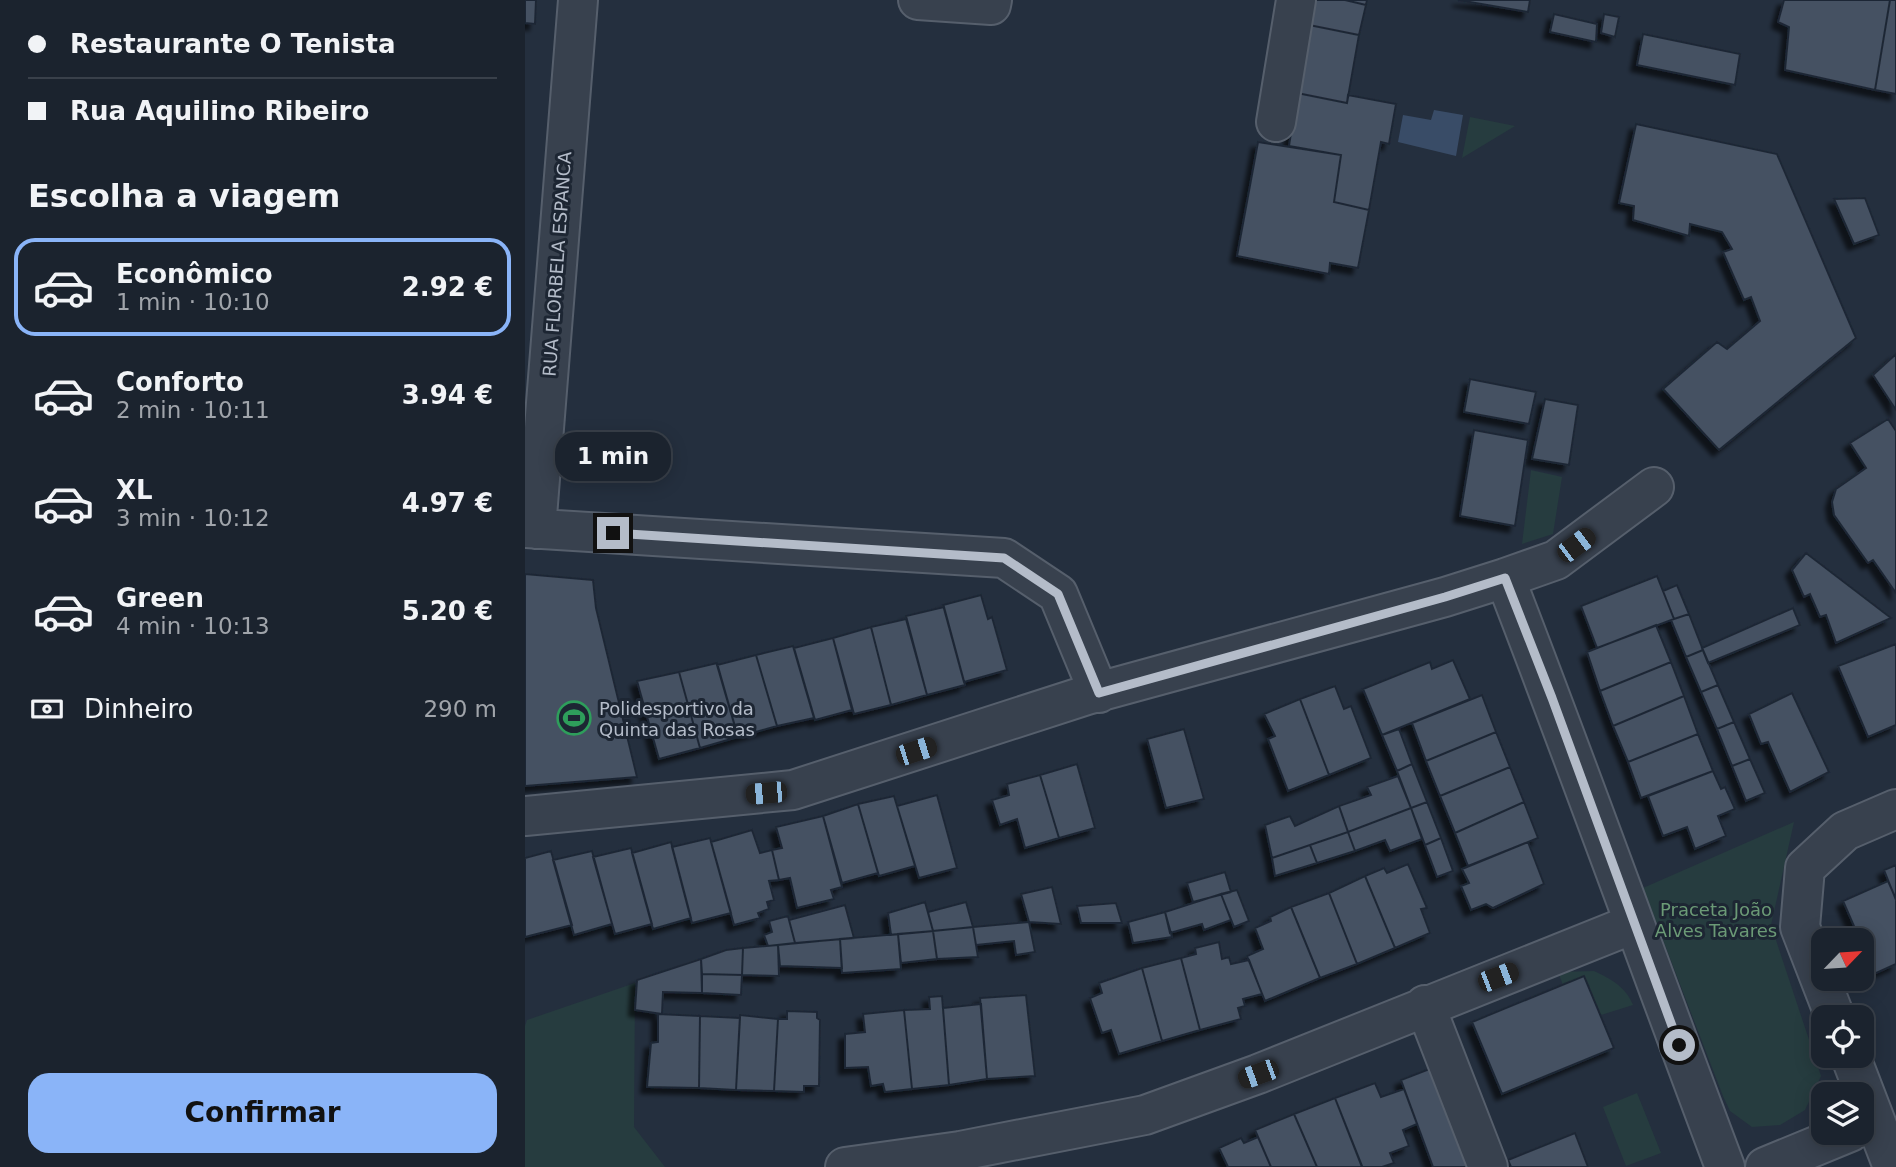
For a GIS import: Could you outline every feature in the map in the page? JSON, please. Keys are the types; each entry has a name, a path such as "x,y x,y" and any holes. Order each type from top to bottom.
{"street":[{"name":"RUA FLORBELA ESPANCA","path":"530,528 578,0"},
{"path":"918,0 991,5 992,0"},
{"path":"1276,122 1296,0"},
{"path":"525,816 793,790 1099,693 1505,578 1556,560 1654,487"},
{"path":"530,528 1004,558 1058,594 1099,693"},
{"path":"1505,578 1725,1167"},
{"path":"1830,1005 1800,927 1805,868 1845,831 1896,809"},
{"path":"845,1167 1019,1154 1145,1115 1258,1074 1633,924"},
{"path":"1426,1005 1489,1167"},
{"path":"1874,1142 1893,1167"},
{"path":"1765,1167 1819,1145"}],"green space":[{"path":"1470,117 1515,126 1462,158"},
{"path":"1531,470 1562,477 1553,534 1522,544"},
{"name":"Praceta João Alves Tavares","path":"1794,822 1771,925 1811,1046 1811,1068 1818,1068 1821,1076 1818,1082 1811,1082 1811,1097 1805,1110 1780,1125 1752,1127 1730,1111 1643,888"},
{"path":"1594,971 1622,988 1633,1005 1601,1015 1584,976 1563,985 1558,972"},
{"path":"635,983 634,1127 665,1167 525,1167 527,1020"},
{"path":"1637,1093 1661,1153 1626,1166 1603,1107"}],"water":[{"path":"1434,110 1463,115 1456,156 1398,142 1403,115 1431,120"}],"building":[{"path":"525,0 536,0 535,24 525,23"},
{"path":"1303,0 1345,0 1366,5 1359,35 1299,23"},
{"path":"1345,0 1367,0 1366,5"},
{"path":"1458,0 1530,0 1528,12"},
{"path":"1784,0 1890,0 1875,90 1785,70 1789,27 1778,22"},
{"path":"1890,0 1896,0 1896,94 1875,90"},
{"path":"1554,14 1597,24 1596,42 1550,32"},
{"path":"1604,14 1619,17 1615,37 1601,33"},
{"path":"1299,23 1359,35 1347,103 1287,91"},
{"path":"1643,34 1740,54 1735,85 1637,65"},
{"path":"1297,93 1347,103 1348,95 1396,104 1389,144 1381,142 1369,210 1334,202 1341,155 1289,146"},
{"path":"1636,124 1777,154 1856,338 1719,450 1663,389 1717,342 1727,349 1760,321 1751,297 1744,300 1723,252 1732,249 1722,232 1690,224 1689,236 1633,220 1634,206 1619,203"},
{"path":"1258,142 1341,155 1334,202 1369,210 1358,268 1330,263 1329,274 1237,256"},
{"path":"1865,198 1879,235 1854,244 1834,199"},
{"path":"1896,354 1896,410 1873,375"},
{"path":"1470,379 1536,392 1529,424 1464,412"},
{"path":"1545,399 1578,405 1569,465 1532,459"},
{"path":"1888,419 1896,431 1896,593 1873,560 1868,563 1834,515 1832,502 1836,489 1866,468 1850,443"},
{"path":"1474,430 1528,440 1515,526 1460,516"},
{"path":"1806,553 1891,618 1836,643 1826,615 1820,617 1810,594 1804,597 1792,570"},
{"name":"Polidesportivo da Quinta das Rosas","path":"525,574 593,580 596,608 637,777 525,786"},
{"path":"1657,576 1674,619 1597,648 1581,606"},
{"path":"1677,585 1689,614 1674,619 1663,591"},
{"path":"981,595 988,619 992,617 1007,670 964,682 943,605"},
{"path":"944,607 965,685 927,695 906,616"},
{"path":"1793,608 1800,625 1708,663 1702,648"},
{"path":"1689,614 1703,650 1686,657 1671,620"},
{"path":"906,619 927,695 891,705 871,627"},
{"path":"1656,625 1671,662 1600,691 1587,652"},
{"path":"871,627 891,705 854,714 833,638"},
{"path":"833,638 852,710 815,720 794,648"},
{"path":"1896,644 1896,725 1868,737 1838,666"},
{"path":"793,646 814,718 777,726 756,655"},
{"path":"1703,650 1718,685 1701,692 1686,657"},
{"path":"756,655 777,726 738,737 717,665"},
{"path":"1453,660 1470,699 1382,735 1363,689 1430,662 1432,669"},
{"path":"1671,662 1684,696 1613,726 1600,691"},
{"path":"717,663 738,737 700,748 679,672"},
{"path":"679,672 700,748 659,759 637,681"},
{"path":"1718,685 1734,722 1717,729 1701,692"},
{"path":"1335,686 1344,709 1351,706 1371,758 1329,775 1300,699"},
{"path":"1792,693 1829,772 1790,792 1768,742 1761,744 1749,714"},
{"path":"1482,695 1496,732 1426,761 1412,723"},
{"path":"1684,696 1698,734 1628,762 1613,726"},
{"path":"1300,699 1329,775 1288,791 1268,739 1275,736 1264,714"},
{"path":"1734,722 1750,759 1732,766 1717,729"},
{"path":"1184,729 1204,799 1166,808 1147,739"},
{"path":"1399,729 1412,764 1397,771 1382,735"},
{"path":"1496,732 1510,767 1440,796 1426,761"},
{"path":"1698,734 1713,771 1641,798 1628,762"},
{"path":"1750,759 1765,793 1746,801 1732,766"},
{"path":"1077,764 1095,828 1059,838 1040,775"},
{"path":"1412,764 1427,802 1411,808 1397,771"},
{"path":"1510,767 1524,802 1455,833 1440,796"},
{"path":"1713,771 1721,789 1725,787 1735,809 1718,816 1726,836 1695,849 1687,827 1663,836 1648,796"},
{"path":"1040,775 1059,838 1025,848 1017,819 1000,825 992,800 1009,795 1007,784"},
{"path":"1398,776 1411,808 1348,832 1339,806 1371,795 1367,787"},
{"path":"937,795 957,868 919,878 897,806"},
{"path":"894,796 915,866 879,876 858,804"},
{"path":"1427,802 1441,838 1425,845 1411,808"},
{"path":"1524,802 1538,838 1468,866 1455,833"},
{"path":"858,804 878,873 842,883 823,816"},
{"path":"1339,806 1348,832 1272,858 1265,825 1290,816 1295,826"},
{"path":"1411,808 1422,839 1390,851 1385,840 1355,851 1348,832"},
{"path":"823,816 842,887 831,890 834,899 797,908 790,878 779,880 772,850 782,848 776,827"},
{"path":"752,830 760,853 772,850 779,880 769,881 774,900 767,902 769,909 758,913 760,918 734,925 711,842"},
{"path":"1348,832 1355,851 1317,863 1310,845"},
{"path":"710,838 731,913 692,923 672,847"},
{"path":"1441,838 1453,871 1437,877 1425,845"},
{"path":"671,842 691,918 653,929 632,853"},
{"path":"1528,842 1544,884 1493,908 1486,904 1471,910 1461,886 1469,883 1462,869"},
{"path":"1310,845 1317,863 1275,876 1272,858"},
{"path":"631,848 652,924 615,934 593,857"},
{"path":"551,851 572,925 525,937 525,858"},
{"path":"592,851 612,924 574,935 553,860"},
{"path":"1408,864 1427,908 1421,909 1430,933 1395,948 1365,876 1384,868 1387,873"},
{"path":"1896,865 1896,900 1884,870"},
{"path":"1225,872 1231,892 1193,902 1187,883"},
{"path":"1365,876 1395,948 1357,964 1329,893"},
{"path":"1888,881 1896,899 1896,964 1874,974 1874,928 1855,928 1843,901"},
{"path":"1052,887 1061,924 1029,922 1021,894"},
{"path":"1237,890 1249,921 1234,927 1221,894"},
{"path":"1329,893 1357,964 1320,978 1291,907"},
{"path":"1221,894 1231,920 1204,930 1202,924 1170,933 1165,912"},
{"path":"925,902 933,931 891,935 888,913"},
{"path":"966,902 973,927 933,931 928,912"},
{"path":"1116,903 1122,923 1081,923 1077,906"},
{"path":"845,905 854,938 795,943 789,920"},
{"path":"1291,907 1320,978 1265,1001 1247,956 1263,949 1255,928"},
{"path":"1165,912 1172,937 1133,943 1128,922"},
{"path":"788,916 795,943 768,946 764,935 772,932 769,921"},
{"path":"1029,922 1035,952 1016,955 1014,941 976,945 973,927"},
{"path":"973,927 978,957 937,959 933,931"},
{"path":"933,931 937,959 901,963 898,934"},
{"path":"898,934 901,969 842,973 840,939"},
{"path":"840,939 842,968 780,966 778,945"},
{"path":"1219,942 1222,959 1229,957 1231,964 1249,960 1262,994 1243,999 1245,1006 1238,1008 1241,1019 1200,1030 1181,958 1196,954 1195,948"},
{"path":"778,945 779,976 742,975 743,948"},
{"path":"743,948 742,975 702,974 701,959 726,950"},
{"path":"1181,958 1200,1030 1162,1041 1142,968"},
{"path":"701,959 702,993 663,992 662,1014 635,1010 637,980"},
{"path":"1142,968 1162,1041 1119,1054 1111,1030 1102,1033 1090,998 1102,993 1099,983"},
{"path":"702,974 742,975 741,995 702,993"},
{"path":"1584,976 1614,1048 1502,1094 1472,1022"},
{"path":"1026,995 1035,1076 987,1079 980,998"},
{"path":"942,996 949,1085 912,1089 904,1010 930,1009 929,997"},
{"path":"981,1004 987,1079 949,1085 943,1008"},
{"path":"904,1010 912,1089 885,1092 883,1084 871,1086 868,1067 845,1068 845,1034 865,1032 863,1014"},
{"path":"787,1011 817,1012 817,1018 820,1020 819,1086 804,1086 804,1092 774,1091 778,1019 787,1019"},
{"path":"658,1014 700,1016 699,1088 647,1087 651,1043 658,1042"},
{"path":"740,1015 778,1019 774,1091 736,1090"},
{"path":"700,1016 740,1018 736,1090 699,1088"},
{"path":"1432,1068 1470,1167 1433,1167 1401,1080"},
{"path":"1375,1083 1381,1097 1404,1089 1417,1124 1403,1130 1409,1146 1390,1153 1394,1163 1382,1167 1362,1167 1335,1098"},
{"path":"1335,1098 1362,1166 1360,1167 1317,1167 1294,1114"},
{"path":"1294,1114 1317,1167 1271,1167 1255,1130"},
{"path":"1575,1133 1588,1167 1511,1167 1508,1160"},
{"path":"1258,1137 1271,1167 1228,1167 1219,1148 1241,1138 1244,1143"}],"place":[{"name":"Polidesportivo da Quinta das Rosas","path":"574,718"}],"route":[{"path":"613,533 1004,558 1058,594 1099,693 1505,578 1552,698 1679,1045"}]}
